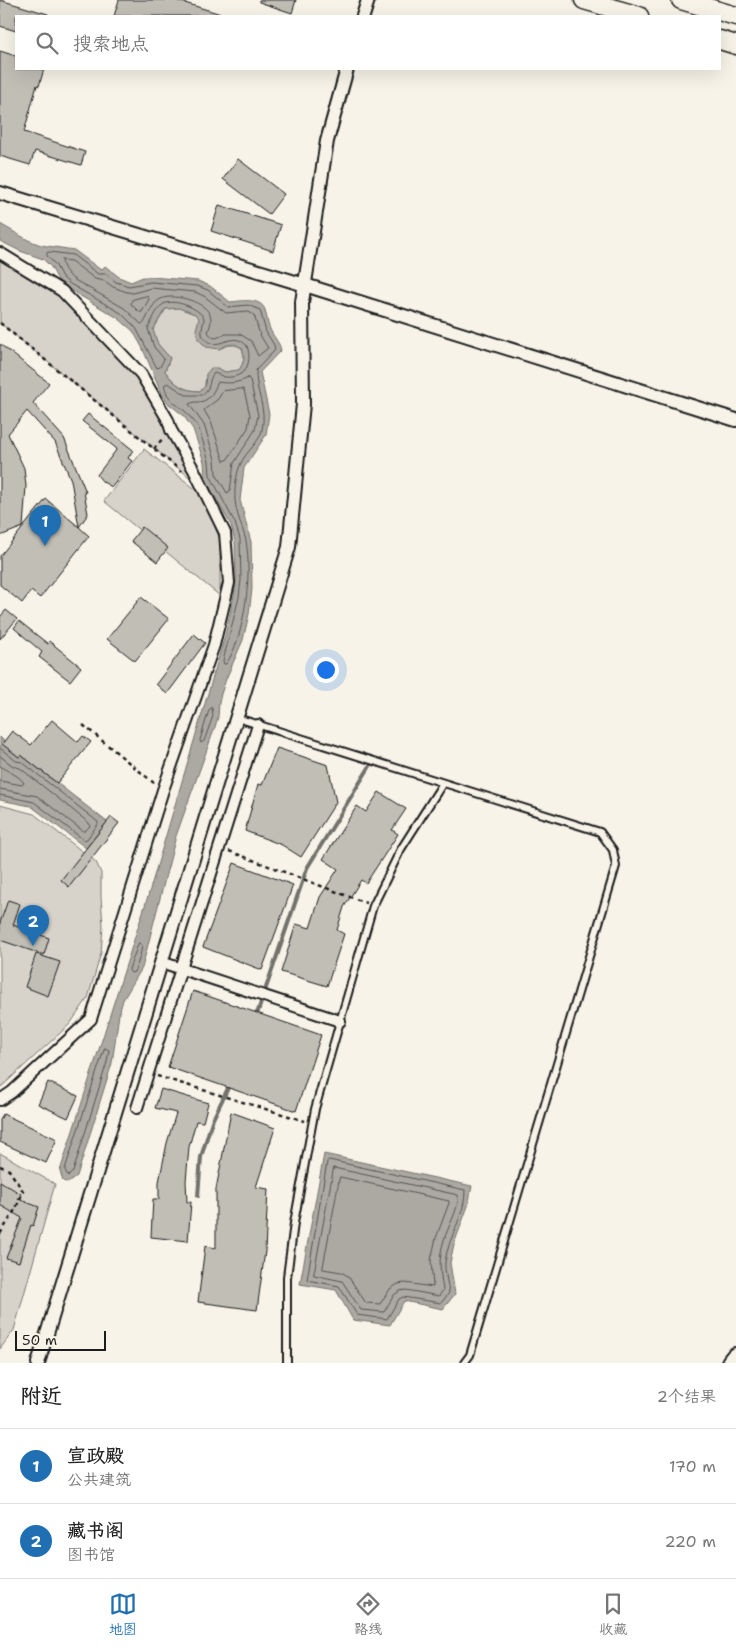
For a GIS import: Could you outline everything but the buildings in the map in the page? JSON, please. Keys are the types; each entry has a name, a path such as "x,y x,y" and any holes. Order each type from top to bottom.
{"main road":[{"path":"584,0 636,15"},
{"path":"682,0 736,16"},
{"path":"721,40 736,45"},
{"path":"732,1363 736,1358"}],"street":[{"path":"362,15 368,0"},
{"path":"38,1363 289,547 303,404 302,302 327,141 347,70"},
{"path":"0,193 305,285 736,420"},
{"path":"0,253 62,292 141,374 168,420 171,430 226,533 229,583 214,645 163,790 91,1019 12,1092 0,1100"},
{"path":"137,1108 258,725"},
{"path":"162,962 340,1021"}],"lane":[{"path":"237,718 600,832 613,850 616,866 470,1355 464,1363"},
{"path":"287,1363 287,1277 294,1223 313,1123 340,1021 373,906 401,849 443,783"}],"path":[{"path":"0,324 182,472"},
{"path":"83,725 163,790"},
{"path":"219,848 373,906"},
{"path":"148,1073 313,1123"},
{"path":"0,1166 9,1170 23,1191 18,1206 0,1234"}],"shaded area":[{"path":"0,253 62,291 141,374 204,489 0,323"},
{"path":"179,308 200,318 196,330 219,349 230,345 242,348 244,354 239,370 225,372 218,368 206,375 205,386 200,391 189,390 172,380 165,371 170,358 158,345 153,330 166,309"},
{"path":"144,449 203,495 220,540 220,596 104,501"},
{"path":"0,805 34,814 96,862 101,873 103,926 101,953 88,998 70,1024 0,1088"},
{"path":"0,1153 55,1184 14,1330 0,1349"}],"water":[{"path":"0,224 41,245 74,250 101,270 105,266 119,277 131,282 143,277 198,281 210,286 230,302 255,301 263,306 269,327 281,350 260,372 269,414 266,435 244,468 240,500 251,542 252,589 243,640 226,679 221,694 215,727 176,836 142,968 123,1000 119,1014 112,1063 77,1176 68,1183 63,1181 60,1171 149,893 225,636 236,580 235,541 231,525 205,476 204,462 193,429 183,415 169,404 163,396 133,331 118,318 67,288 58,280 51,267 43,259 20,251 0,241","holes":["179,308 195,314 199,318 196,330 198,339 206,347 219,349 235,344 242,348 244,356 239,370 225,372 217,368 211,368 206,374 205,386 200,391 184,388 168,376 165,371 170,358 158,344 153,330 165,309"]},
{"path":"0,737 19,757 21,755 107,822 86,848 31,806 0,800"},
{"path":"324,1154 472,1186 468,1206 454,1244 450,1263 455,1294 443,1309 404,1301 390,1325 353,1320 336,1290 300,1284"}],"waterway":[{"path":"256,1017 307,868 370,766"},
{"path":"198,1196 201,1157 212,1121 230,1084"}],"place":[{"name":"宣政殿","path":"45,546"},
{"name":"藏书阁","path":"33,946"}]}
